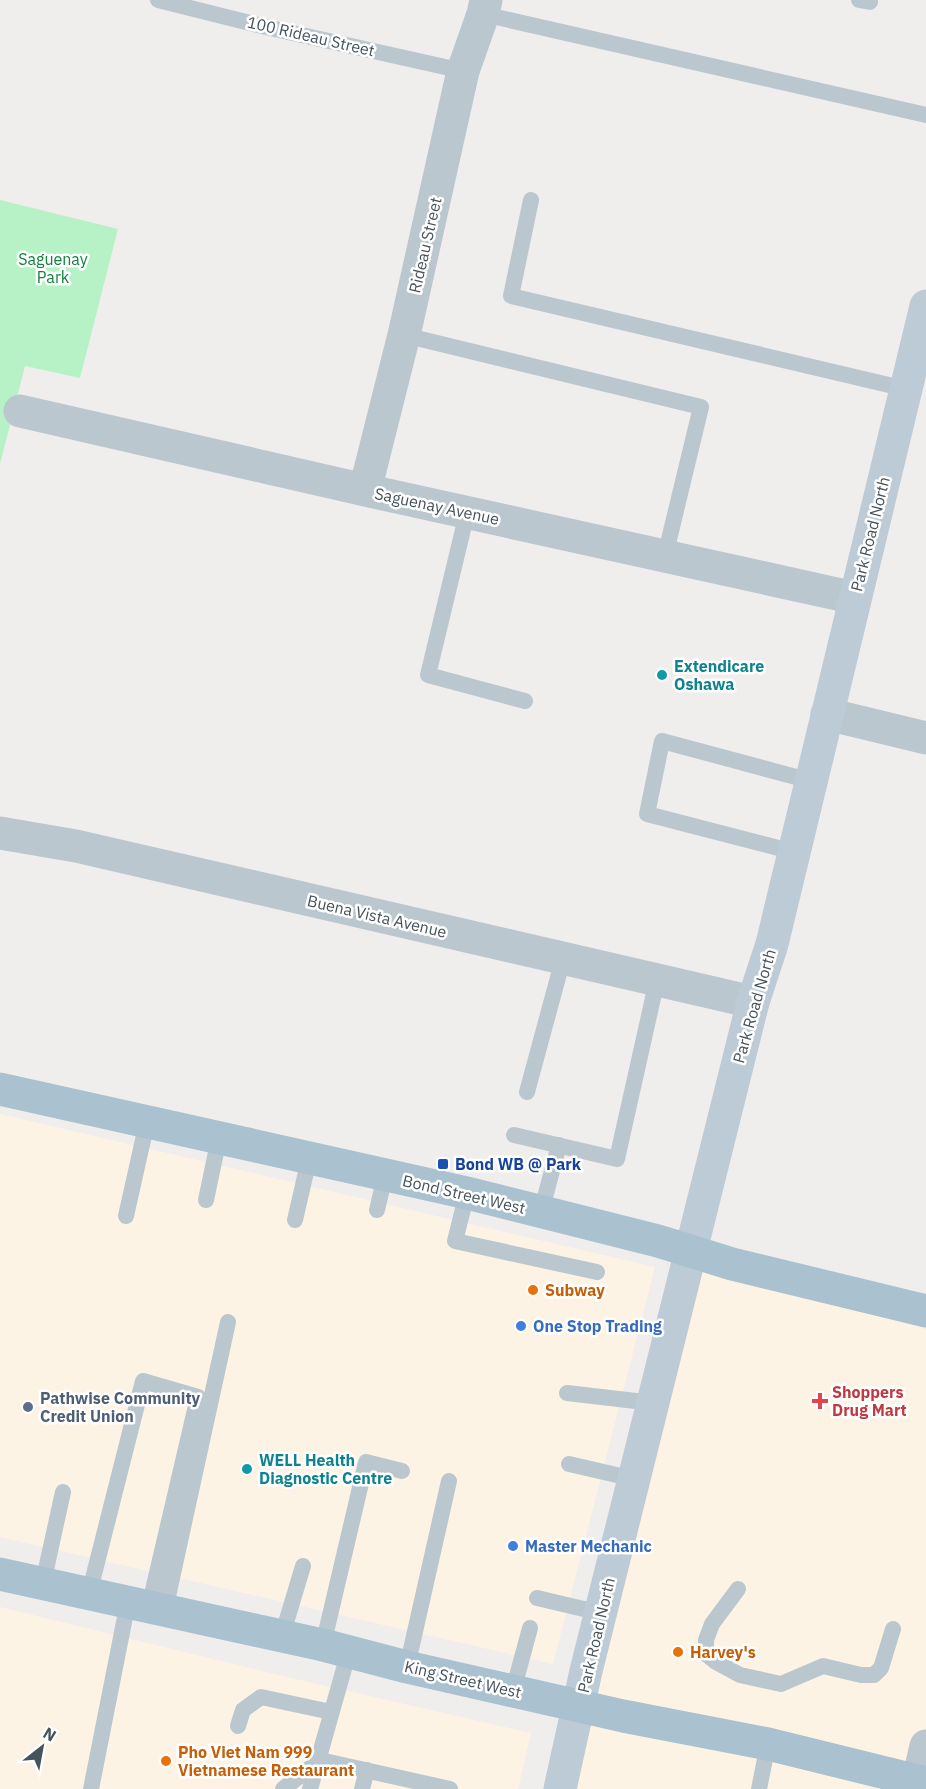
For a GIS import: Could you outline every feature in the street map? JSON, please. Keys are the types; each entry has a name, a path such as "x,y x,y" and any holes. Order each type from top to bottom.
{"main road":[{"name":"Park Road North","path":"560,1789 601,1613 753,1002 772,944 926,306"},
{"name":"Bond Street West","path":"0,1089 467,1194 658,1241 732,1264 926,1311"},
{"name":"King Street West","path":"0,1574 336,1648 407,1667 623,1716 768,1744 922,1782"}],"street":[{"name":"Rideau Street","path":"365,490 404,335 463,71 485,7"},
{"name":"Saguenay Avenue","path":"20,411 467,513 855,598"},
{"path":"827,714 926,738"},
{"name":"Buena Vista Avenue","path":"0,833 76,846 753,1002"},
{"path":"922,1782 926,1746"}],"lane":[{"name":"100 Rideau Street","path":"158,0 463,71"},
{"path":"485,7 926,115"},
{"path":"531,200 511,296 906,389"},
{"path":"404,335 701,407 665,556"},
{"path":"467,513 428,675 525,701"},
{"path":"794,852 647,814 662,741 811,781"},
{"path":"527,1092 563,958"},
{"path":"514,1135 617,1159 657,980"},
{"path":"126,1216 147,1122"},
{"path":"206,1200 219,1138"},
{"path":"541,1212 559,1145"},
{"path":"295,1220 309,1159"},
{"path":"377,1210 385,1176"},
{"path":"467,1194 455,1240 597,1272"},
{"path":"91,1789 147,1606 228,1322"},
{"path":"88,1594 142,1381 198,1397 147,1606"},
{"path":"567,1393 653,1403"},
{"path":"310,1789 320,1760 331,1712 336,1648 366,1462 402,1471"},
{"path":"569,1464 634,1479"},
{"path":"407,1667 448,1481"},
{"path":"43,1583 63,1492"},
{"path":"282,1636 303,1566"},
{"path":"738,1589 712,1624 706,1640 706,1654 740,1675 781,1684 823,1666 861,1675 874,1675 881,1668 893,1629"},
{"path":"537,1599 601,1613"},
{"path":"513,1691 530,1628"},
{"path":"238,1726 243,1710 261,1697 331,1712"},
{"path":"759,1789 768,1744"},
{"path":"320,1760 367,1770 397,1784 450,1789"},
{"path":"283,1789 320,1760"},
{"path":"362,1789 367,1770"}],"shaded area":[{"path":"0,1114 655,1267 553,1664 0,1537"},
{"path":"703,1265 926,1329 926,1789 574,1789"},
{"path":"0,1607 274,1674 531,1733 518,1789 0,1789"}],"green space":[{"name":"Saguenay Park","path":"0,200 118,229 80,378 25,366 0,464"}],"place":[{"name":"Extendicare Oshawa","path":"662,675"},
{"name":"Bond WB @ Park","path":"443,1164"},
{"name":"Subway","path":"533,1290"},
{"name":"One Stop Trading","path":"521,1326"},
{"name":"Shoppers Drug Mart","path":"820,1401"},
{"name":"Pathwise Community Credit Union","path":"28,1407"},
{"name":"WELL Health Diagnostic Centre","path":"247,1469"},
{"name":"Master Mechanic","path":"513,1546"},
{"name":"Harvey's","path":"678,1652"},
{"name":"Pho Viet Nam 999 Vietnamese Restaurant","path":"166,1761"}]}
